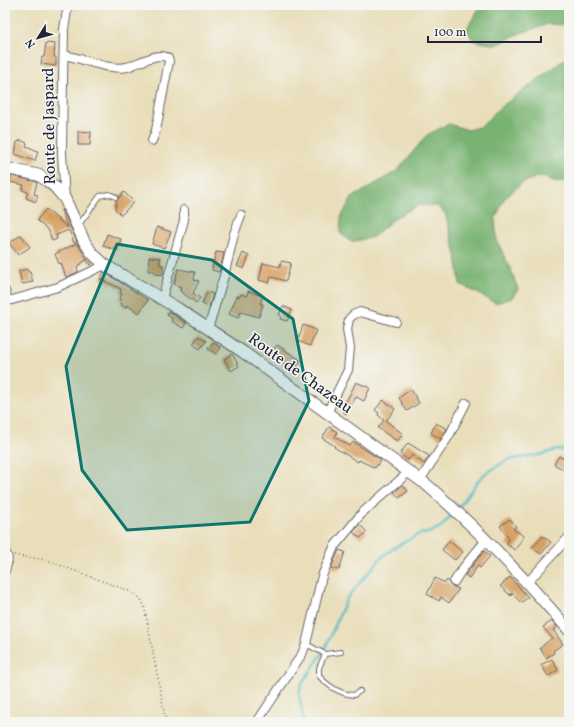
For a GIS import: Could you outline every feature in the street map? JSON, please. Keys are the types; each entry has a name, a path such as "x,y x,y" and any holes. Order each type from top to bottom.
{"main road":[{"name":"Route de Chazeau","path":"5,168 38,175 55,187 66,199 84,241 92,253 105,265 208,328 420,480 466,520 486,540 569,630"}],"street":[{"name":"Route de Jaspard","path":"66,199 62,153 64,29 68,5"},
{"path":"64,55 116,67 126,67 159,56 168,58 169,61 156,130 152,141"},
{"path":"162,299 184,220 184,210"},
{"path":"208,328 224,276 234,234 241,215"},
{"path":"5,291 6,302 58,287 105,265"},
{"path":"327,413 348,370 350,348 347,329 349,319 353,315 360,312 396,322"},
{"path":"420,480 449,436 466,403"},
{"path":"257,722 300,657 306,644 322,576 334,547 363,512 409,472"},
{"path":"527,583 569,537"},
{"path":"454,582 463,568 486,540"},
{"path":"5,571 9,560 6,554"}],"lane":[{"path":"78,226 100,196 109,194 116,197"},
{"path":"306,644 325,654 341,652"},
{"path":"325,654 319,668 319,676 324,682 343,694 354,695 360,691"}],"path":[{"path":"6,554 46,560 138,595 144,603 166,722"}],"highlighted area":[{"path":"117,244 212,260 293,319 309,401 250,522 127,530 82,470 66,366"}],"green space":[{"path":"481,5 569,5 569,25 548,24 518,34 497,45 474,41 466,30"},
{"path":"569,56 569,181 556,182 540,176 522,183 504,199 495,220 497,241 511,270 518,289 512,298 496,303 460,284 456,255 445,213 437,206 419,205 396,217 373,237 351,242 340,233 341,217 352,198 398,170 427,135 449,124 468,130 482,126 497,110"}],"building":[{"path":"46,43 55,44 54,57 56,57 56,66 41,64 42,57 44,57"},
{"path":"78,131 91,132 90,145 78,145"},
{"path":"20,140 27,143 26,146 38,151 35,161 15,154 17,142"},
{"path":"11,176 37,182 34,194 38,195 36,202 26,198 28,192 22,190 24,185 10,182"},
{"path":"124,192 134,202 121,215 115,209 117,200"},
{"path":"46,209 68,228 61,210 62,209 77,241 74,243 69,230 56,235 57,239 52,241 49,231 37,220"},
{"path":"157,227 171,232 164,248 152,244"},
{"path":"107,234 121,239 117,250 103,246"},
{"path":"21,235 30,247 18,255 9,243"},
{"path":"77,243 87,259 77,267 78,272 66,277 61,263 59,264 55,254"},
{"path":"216,252 224,253 219,272 212,270"},
{"path":"243,253 249,256 244,269 237,266"},
{"path":"149,257 160,258 160,265 163,265 163,275 154,274 155,271 148,271"},
{"path":"87,259 92,263 91,265 86,260"},
{"path":"281,261 291,263 286,281 271,277 269,283 259,280 263,263 280,267"},
{"path":"27,269 28,272 30,272 33,282 22,284 19,271"},
{"path":"178,269 195,272 194,280 199,281 193,293 200,298 196,303 180,291 181,287 174,284"},
{"path":"104,272 148,300 139,313 127,305 126,308 120,304 122,301 119,299 122,294 120,293 121,289 100,279"},
{"path":"248,291 263,296 260,304 263,304 259,317 241,312 238,318 229,314 237,296 239,297 241,294 247,296"},
{"path":"207,292 213,294 209,307 202,304"},
{"path":"283,306 292,310 287,321 280,319 281,316 279,315"},
{"path":"169,311 186,323 183,328 171,321 172,318 167,315"},
{"path":"303,325 316,330 310,346 298,341"},
{"path":"198,336 206,341 200,349 193,344"},
{"path":"213,342 221,348 216,354 208,349"},
{"path":"277,345 300,360 294,372 271,354"},
{"path":"232,354 239,366 231,371 224,359"},
{"path":"356,382 370,388 364,401 356,397 346,414 343,412 344,409 342,408"},
{"path":"411,389 419,403 407,411 399,398"},
{"path":"383,400 395,409 386,421 403,434 397,441 378,428 384,420 375,410"},
{"path":"436,423 447,429 441,439 431,433"},
{"path":"329,427 337,432 335,437 350,446 353,442 381,460 375,468 359,460 358,462 322,438"},
{"path":"408,443 429,456 424,464 412,455 408,460 400,454"},
{"path":"559,456 569,462 569,473 554,464"},
{"path":"403,485 408,491 399,498 394,492"},
{"path":"510,519 516,527 513,529 524,536 515,550 506,544 509,539 500,526"},
{"path":"360,525 367,532 360,538 353,532"},
{"path":"543,536 551,542 541,554 532,548"},
{"path":"449,541 463,552 455,560 442,550"},
{"path":"339,550 345,552 339,570 331,568"},
{"path":"484,551 490,556 480,568 478,566 469,578 465,575"},
{"path":"510,577 528,597 521,603 512,593 511,596 500,586"},
{"path":"435,578 445,583 447,580 451,586 459,589 449,603 441,597 439,601 427,594"},
{"path":"552,621 557,627 553,630 563,644 553,651 554,653 546,658 540,648 552,638 543,627"},
{"path":"552,659 558,670 548,676 541,665"}],"waterway":[{"path":"458,508 482,476 507,460 539,455 559,449 569,452"},
{"path":"304,722 299,695 301,685 324,651 347,598 382,557 392,549 419,534 429,533 442,526 453,513"}]}
